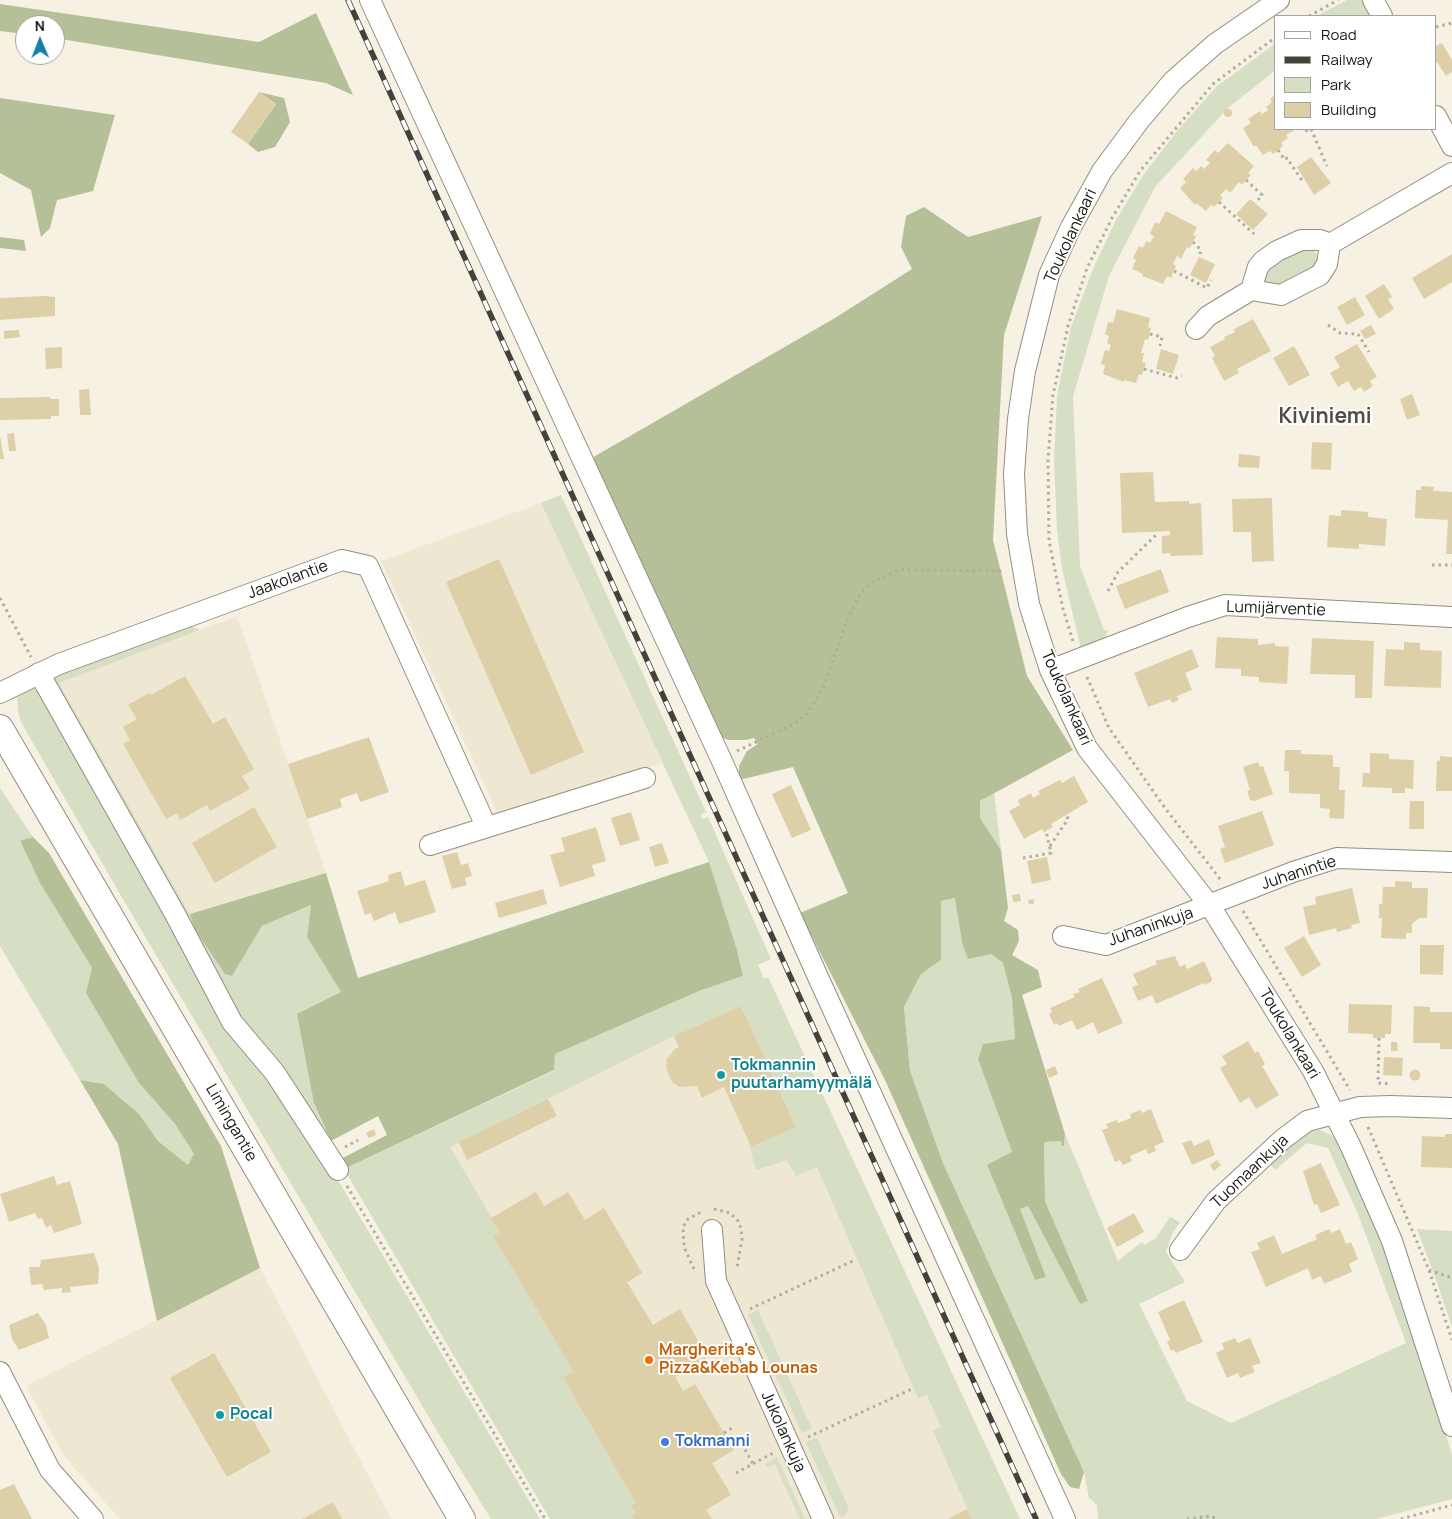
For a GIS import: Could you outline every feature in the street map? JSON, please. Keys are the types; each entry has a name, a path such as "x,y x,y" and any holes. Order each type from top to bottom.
{"main road":[{"name":"Limingantie","path":"0,728 462,1519"}],"street":[{"path":"370,0 721,759 1064,1519"},
{"name":"Toukolankaari","path":"1279,0 1215,44 1173,81 1139,121 1102,172 1072,227 1049,275 1025,371 1018,418 1014,474 1017,534 1029,604 1050,670 1087,748 1210,906 1313,1071 1335,1114 1392,1241 1452,1426"},
{"path":"1373,0 1381,15"},
{"path":"1437,118 1452,146"},
{"path":"1330,244 1452,173"},
{"path":"1251,290 1258,267 1263,260 1277,251 1301,240 1320,240 1330,244"},
{"path":"1196,329 1208,316 1251,290 1281,295 1320,275 1327,264 1330,244"},
{"name":"Jaakolantie","path":"0,693 39,673 342,560 368,566 486,826"},
{"name":"Lumijärventie","path":"1050,670 1188,617 1225,605 1452,617"},
{"path":"39,673 176,914 232,1022 275,1073 338,1170"},
{"path":"430,845 644,778"},
{"name":"Juhanintie","path":"1210,906 1293,872 1337,858 1452,862"},
{"name":"Juhaninkuja","path":"1063,936 1106,945 1210,906"},
{"name":"Tuomaankuja","path":"1180,1250 1216,1201 1283,1140 1307,1122 1360,1107 1452,1108"},
{"name":"Jukolankuja","path":"712,1230 716,1281 823,1519"},
{"path":"0,1372 50,1470 93,1519"}],"path":[{"path":"1311,15 1338,0"},
{"path":"1437,27 1452,24"},
{"path":"1274,38 1213,84 1140,171 1112,218 1087,268 1068,326 1053,395 1048,459 1049,541 1063,609 1080,660 1109,728 1165,808 1234,896 1270,953 1360,1107 1430,1270 1452,1340"},
{"path":"1310,130 1326,166"},
{"path":"1278,150 1303,182"},
{"path":"1246,180 1262,195 1258,200"},
{"path":"1219,202 1254,234"},
{"path":"1194,242 1201,250 1200,254"},
{"path":"1174,271 1208,288 1212,280"},
{"path":"1328,325 1340,332 1358,334 1369,352"},
{"path":"1150,334 1162,337 1160,346"},
{"path":"1144,369 1177,378 1182,376"},
{"path":"1108,591 1118,572 1156,535"},
{"path":"1432,565 1452,565"},
{"path":"721,759 798,722 808,712 823,689 847,620 860,594 871,583 884,575 899,570 1024,571"},
{"path":"0,598 39,673"},
{"path":"1050,846 1068,819 1067,816"},
{"path":"1023,858 1051,853 1046,831"},
{"path":"1379,1038 1378,1083 1390,1084"},
{"path":"338,1170 545,1519"},
{"path":"742,1312 855,1260"},
{"path":"1430,1270 1452,1278"},
{"path":"700,1353 708,1366"},
{"path":"736,1473 789,1445 912,1389"},
{"path":"724,1433 732,1428"},
{"path":"742,1444 753,1464"},
{"path":"1401,1519 1452,1505"},
{"path":"1187,1519 1211,1516 1217,1519"}],"shaded area":[{"path":"541,503 662,763 499,816 381,561"},
{"path":"237,616 326,873 190,914 59,683"},
{"path":"742,984 985,1519 597,1519 396,1152"},
{"path":"260,1268 391,1519 120,1519 64,1456 26,1386"}],"green space":[{"path":"1347,0 1362,0 1370,15 1319,15"},
{"path":"0,4 259,42 316,13 353,95 326,83 65,40 65,15 15,15 15,33 0,31"},
{"path":"1274,44 1274,72 1229,107 1155,187 1109,276 1073,396 1080,566 1104,630 1108,630 1105,638 1081,649 1062,568 1057,529 1054,460 1057,396 1071,327 1093,269 1116,220 1144,174 1178,130 1216,87"},
{"path":"259,92 284,98 290,122 275,147 258,152 248,144 276,104"},
{"path":"0,98 115,115 93,191 57,200 50,228 41,237 31,190 0,173"},
{"path":"924,207 968,237 1042,216 1004,335 993,540 1027,676 1073,750 980,801 980,818 1001,850 1008,908 1004,921 1018,930 1019,941 1012,955 1038,970 1042,987 1022,995 1065,1134 1064,1146 1062,1146 1061,1141 1045,1142 1044,1144 1045,1201 1088,1301 1080,1304 1028,1206 1020,1209 1046,1277 1035,1280 987,1165 1012,1152 978,1059 983,1044 1015,1039 1012,998 1003,963 991,954 968,959 962,942 955,898 941,901 941,960 921,974 904,1007 910,1071 943,1163 1084,1472 1079,1489 1070,1487 1061,1474 885,1080 800,913 848,893 793,767 739,780 739,766 747,751 758,744 754,738 728,740 717,735 590,459 835,318 912,269 901,247 906,216"},
{"path":"0,237 24,240 26,251 0,248"},
{"path":"1299,248 1311,249 1316,253 1317,267 1286,288 1265,284 1263,279 1267,268"},
{"path":"561,495 706,812 701,814 701,817 703,819 708,817 771,959 758,965 764,979 768,977 1020,1519 972,1519 933,1431 941,1427 927,1395 918,1398 817,1167 796,1176 787,1160 756,1170 750,1148 796,1126 741,1006 674,1036 450,1147 500,1232 493,1236 574,1372 563,1379 636,1503 632,1506 636,1513 632,1516 634,1519 550,1519 344,1169 554,1071 555,1054 699,991 743,976 737,950 709,862 541,503"},
{"path":"189,625 200,630 59,683 190,914 194,928 232,976 262,926 311,905 307,937 341,992 314,1103 331,1141 238,1022 50,677"},
{"path":"39,681 171,916 314,1140 540,1519 491,1519 446,1446 120,894 21,722 17,696 19,692"},
{"path":"0,788 33,837 20,842 40,883 92,968 122,1053 139,1083 175,1124 194,1154 189,1166 158,1141 139,1114 104,1084 80,1080 0,946"},
{"path":"994,792 1001,850 980,818 980,802"},
{"path":"33,837 49,853 221,1146 260,1268 157,1321 118,1144 80,1080 104,1084 139,1114 158,1141 188,1165 194,1154 175,1124 139,1083 86,993 92,968 40,883 20,841"},
{"path":"709,862 737,950 743,976 699,991 555,1054 554,1070 344,1169 339,1160 387,1135 378,1116 331,1141 314,1103 297,1014 341,992 307,937 311,905 262,926 232,976 225,974 194,928 190,914 326,873 358,978"},
{"path":"956,898 962,942 991,954 1003,963 1012,998 1015,1039 983,1044 978,1059 1012,1153 987,1165 1035,1280 1046,1277 1019,1208 1028,1206 1080,1304 1088,1301 1045,1201 1044,1144 1045,1142 1061,1141 1064,1146 1065,1134 1118,1261 1142,1242 1144,1245 1156,1238 1170,1217 1180,1222 1172,1234 1166,1252 1185,1282 1139,1304 1187,1401 1231,1423 1406,1343 1358,1214 1328,1148 1307,1143 1275,1170 1270,1163 1308,1132 1320,1130 1333,1136 1337,1140 1383,1245 1417,1341 1452,1455 1452,1499 1376,1519 1098,1519 1097,1505 1089,1498 1084,1472 943,1163 910,1071 904,1007 921,974 941,960 941,901"},
{"path":"1417,1229 1452,1231 1452,1327 1436,1280"},
{"path":"758,1310 812,1429 802,1433 748,1315"},
{"path":"817,1438 849,1509 843,1517 840,1517 806,1442"},
{"path":"777,1457 805,1519 800,1519 775,1464 766,1467 765,1464"}],"building":[{"path":"1442,43 1452,60 1452,72 1446,76 1437,62 1437,46"},
{"path":"259,92 276,104 248,144 231,132"},
{"path":"1274,96 1274,130 1294,130 1286,135 1288,138 1281,143 1283,146 1273,154 1270,151 1263,155 1256,145 1254,147 1243,128 1251,123 1248,119 1260,111 1262,114 1268,110 1266,107 1272,102 1270,99"},
{"path":"1228,109 1232,113 1228,117 1224,113"},
{"path":"1228,143 1254,166 1248,173 1251,175 1242,185 1239,182 1230,193 1226,189 1220,195 1223,198 1214,207 1211,205 1206,211 1196,203 1195,205 1180,188 1186,182 1183,179 1193,168 1196,171 1201,166 1204,169 1210,163 1206,160 1215,150 1218,153"},
{"path":"1311,157 1331,183 1314,195 1297,167"},
{"path":"1250,199 1268,214 1253,230 1236,214"},
{"path":"1166,211 1197,227 1193,235 1196,236 1190,248 1187,247 1181,259 1177,256 1173,264 1176,266 1171,278 1167,276 1163,284 1142,276 1143,274 1132,269 1136,260 1133,258 1139,246 1143,248 1146,241 1150,243 1154,236 1150,234 1155,222 1159,224"},
{"path":"1452,254 1452,282 1424,299 1412,278"},
{"path":"1199,257 1215,264 1206,283 1190,275"},
{"path":"1384,284 1392,297 1388,299 1394,309 1379,319 1365,296"},
{"path":"55,297 55,316 0,320 0,298"},
{"path":"1355,297 1365,315 1347,325 1337,307"},
{"path":"1117,309 1150,318 1148,327 1151,328 1148,340 1145,339 1141,353 1144,353 1142,362 1146,363 1142,375 1139,374 1136,383 1124,380 1124,382 1103,374 1105,365 1101,364 1105,350 1109,351 1111,345 1107,343 1109,336 1105,334 1108,322 1113,323"},
{"path":"1253,319 1271,351 1237,369 1239,373 1224,381 1212,358 1215,356 1210,347 1235,332 1234,329"},
{"path":"1371,325 1376,334 1365,339 1360,331"},
{"path":"19,330 20,337 4,339 4,331"},
{"path":"1357,344 1377,377 1370,381 1373,386 1364,392 1361,387 1354,391 1348,381 1338,387 1330,373 1340,367 1334,357"},
{"path":"1294,346 1310,375 1289,386 1273,358"},
{"path":"62,347 62,368 46,369 45,348"},
{"path":"1161,349 1179,355 1173,374 1156,369"},
{"path":"89,389 91,415 80,415 79,390"},
{"path":"1412,394 1420,415 1407,420 1400,399"},
{"path":"50,397 50,399 59,399 59,416 51,416 51,419 0,420 0,398"},
{"path":"14,433 16,451 9,451 7,434"},
{"path":"0,435 4,459 0,459"},
{"path":"1312,442 1332,443 1331,470 1311,469"},
{"path":"1239,454 1260,456 1259,468 1238,467"},
{"path":"1153,472 1155,502 1189,501 1189,504 1201,503 1203,555 1171,556 1170,553 1162,554 1162,536 1170,535 1170,531 1122,533 1120,473"},
{"path":"1421,486 1434,487 1433,491 1452,492 1452,554 1446,554 1448,520 1415,518 1416,490 1421,490"},
{"path":"1272,498 1274,561 1252,562 1251,532 1233,532 1232,499"},
{"path":"1341,510 1368,512 1368,517 1387,519 1385,546 1359,544 1359,549 1327,547 1329,515 1341,516"},
{"path":"499,559 584,752 531,775 446,582"},
{"path":"1161,569 1169,592 1125,609 1116,586"},
{"path":"1217,637 1258,639 1258,645 1275,643 1275,646 1289,647 1287,684 1259,682 1259,677 1241,676 1241,669 1215,668"},
{"path":"1312,638 1374,641 1372,698 1355,698 1355,675 1310,674"},
{"path":"1404,642 1420,643 1420,650 1442,651 1441,688 1384,686 1386,649 1404,650"},
{"path":"1192,649 1199,667 1185,673 1192,690 1177,696 1179,700 1172,703 1170,699 1148,707 1134,673"},
{"path":"185,676 213,724 225,717 254,769 242,776 250,789 210,811 207,805 180,820 177,813 166,819 123,744 130,740 123,727 137,719 128,705 149,693 151,695"},
{"path":"369,737 389,792 360,802 357,793 340,799 342,807 307,819 288,764"},
{"path":"1285,750 1301,750 1301,754 1333,755 1333,767 1340,767 1339,790 1345,790 1344,819 1329,818 1330,809 1320,808 1320,794 1289,793 1289,771 1284,771"},
{"path":"1370,753 1389,754 1389,759 1414,760 1413,789 1405,788 1405,793 1392,793 1392,788 1362,787 1363,773 1370,773"},
{"path":"1440,756 1452,757 1452,791 1436,791 1437,760 1440,761"},
{"path":"1258,762 1260,767 1263,766 1273,794 1254,801 1250,800 1247,791 1250,790 1243,767"},
{"path":"1074,776 1088,802 1051,824 1053,827 1044,832 1042,829 1024,839 1009,811 1020,805 1018,800 1031,793 1033,798 1040,794 1038,791 1060,780 1062,783"},
{"path":"791,785 811,830 792,838 772,794"},
{"path":"1410,801 1424,801 1424,829 1409,829"},
{"path":"254,807 277,847 215,883 192,843"},
{"path":"1262,811 1274,845 1225,863 1220,849 1225,847 1218,826"},
{"path":"631,812 640,840 620,846 611,818"},
{"path":"596,827 606,861 592,865 595,876 560,887 550,855 565,851 561,838"},
{"path":"662,843 669,863 655,867 649,847"},
{"path":"457,852 461,865 468,863 472,876 465,878 467,885 452,889 442,856"},
{"path":"1047,857 1051,880 1032,884 1027,861"},
{"path":"401,871 405,886 425,880 436,912 399,924 395,912 374,921 371,913 365,915 357,891 389,881 388,875"},
{"path":"1395,881 1412,882 1412,888 1428,888 1427,918 1419,918 1412,924 1412,933 1406,933 1406,939 1381,938 1382,918 1379,918 1379,904 1382,904 1383,887 1395,887"},
{"path":"1352,888 1360,923 1351,925 1352,928 1337,932 1336,928 1309,935 1303,907 1316,904 1315,897"},
{"path":"543,889 547,904 499,918 495,903"},
{"path":"1020,894 1021,901 1013,902 1012,895"},
{"path":"1034,899 1034,904 1029,904 1028,900"},
{"path":"1304,936 1321,965 1302,977 1284,948"},
{"path":"1420,945 1444,945 1443,975 1420,974"},
{"path":"1175,956 1180,967 1185,964 1187,969 1204,961 1212,979 1211,982 1205,985 1204,983 1156,1004 1152,995 1138,1001 1132,987 1138,985 1133,974 1157,964 1155,961"},
{"path":"1102,978 1123,1023 1098,1034 1093,1022 1077,1030 1072,1020 1059,1026 1057,1023 1054,1025 1049,1014 1052,1012 1050,1008 1075,997 1073,994 1080,992 1078,989"},
{"path":"1349,1004 1392,1005 1391,1034 1385,1034 1385,1038 1373,1038 1373,1034 1348,1033"},
{"name":"Tokmannin puutarhamyymälä","path":"741,1006 796,1127 751,1147 724,1087 702,1098 697,1086 680,1087 672,1082 666,1068 667,1059 679,1047 674,1036"},
{"path":"1414,1006 1430,1007 1430,1012 1452,1012 1452,1049 1440,1049 1440,1043 1413,1043"},
{"path":"1248,1041 1255,1053 1258,1051 1265,1064 1262,1066 1279,1095 1256,1109 1249,1097 1240,1103 1220,1068 1227,1064 1222,1056"},
{"path":"1391,1042 1397,1042 1398,1051 1391,1051"},
{"path":"1384,1057 1403,1058 1402,1076 1383,1075"},
{"path":"1055,1066 1058,1074 1049,1078 1046,1070"},
{"path":"1415,1069 1421,1075 1415,1081 1409,1075"},
{"path":"548,1099 557,1116 467,1160 459,1142"},
{"path":"1151,1109 1164,1142 1154,1146 1156,1151 1148,1154 1146,1149 1130,1156 1132,1161 1123,1165 1120,1160 1115,1162 1102,1130 1108,1128 1106,1124 1117,1120 1118,1123 1131,1118 1130,1114 1141,1110 1142,1113"},
{"path":"374,1129 376,1135 369,1138 366,1133"},
{"path":"1445,1134 1452,1134 1452,1168 1421,1167 1422,1136 1445,1137"},
{"path":"1209,1139 1215,1155 1192,1165 1182,1143 1191,1140 1194,1146"},
{"path":"1217,1160 1221,1165 1214,1171 1210,1165"},
{"path":"1321,1163 1340,1205 1321,1213 1317,1204 1314,1205 1303,1171"},
{"path":"54,1176 57,1185 70,1181 82,1224 54,1233 51,1225 46,1228 42,1218 38,1219 35,1213 9,1222 0,1194"},
{"path":"536,1192 544,1206 568,1192 585,1220 604,1208 642,1273 627,1282 653,1325 680,1309 704,1351 696,1356 700,1363 675,1377 683,1391 695,1384 734,1450 712,1463 731,1495 706,1510 712,1519 634,1519 632,1516 636,1513 631,1506 636,1503 563,1378 574,1372 493,1236 500,1232 491,1218"},
{"path":"1134,1213 1144,1232 1117,1247 1107,1228"},
{"path":"1329,1229 1331,1233 1340,1229 1346,1244 1351,1242 1358,1259 1349,1264 1352,1272 1324,1284 1321,1276 1312,1280 1308,1268 1266,1287 1251,1252 1260,1249 1257,1243 1274,1235 1282,1254 1317,1239 1315,1235"},
{"path":"94,1253 99,1268 98,1284 70,1287 71,1292 62,1293 62,1288 44,1290 42,1284 31,1285 29,1267 40,1267 41,1260"},
{"path":"1184,1300 1203,1342 1176,1353 1174,1350 1171,1351 1167,1342 1170,1340 1158,1312"},
{"path":"38,1313 46,1325 49,1338 19,1350 12,1339 9,1325"},
{"path":"1235,1338 1238,1343 1250,1338 1261,1363 1252,1366 1255,1372 1240,1378 1238,1373 1227,1378 1216,1353 1224,1349 1222,1343"},
{"name":"Pocal","path":"214,1353 271,1452 227,1477 170,1378"},
{"path":"14,1484 32,1519 0,1519 0,1490"},
{"path":"333,1502 342,1519 302,1519"},
{"path":"967,1509 972,1519 948,1519"}],"railway":[{"path":"348,0 1036,1519"}],"place":[{"name":"Tokmannin puutarhamyymälä","path":"721,1075"},
{"name":"Margherita's Pizza&Kebab Lounas","path":"649,1360"},
{"name":"Pocal","path":"220,1415"},
{"name":"Tokmanni","path":"665,1442"}],"district":[{"name":"Kiviniemi","path":"1325,417"}]}
